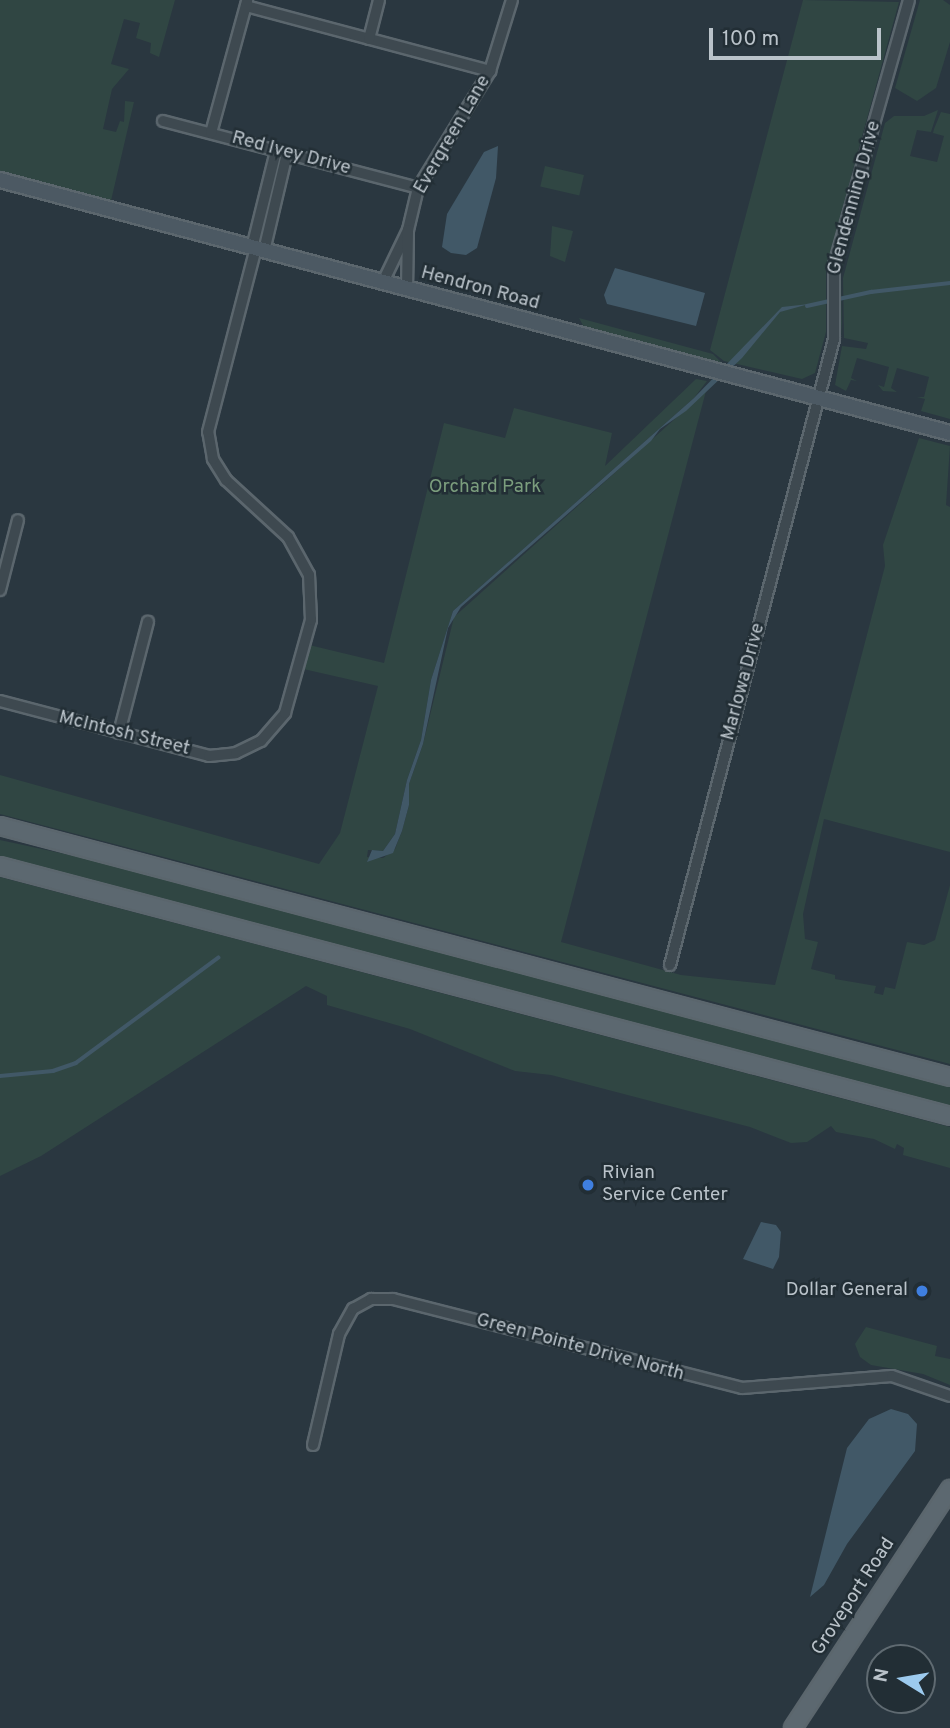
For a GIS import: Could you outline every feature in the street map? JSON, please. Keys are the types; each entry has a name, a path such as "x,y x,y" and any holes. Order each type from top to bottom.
{"main road":[{"path":"0,826 950,1077"},
{"path":"0,866 950,1116"},
{"name":"Groveport Road","path":"793,1728 950,1489"}],"street":[{"path":"369,38 379,0"},
{"name":"Evergreen Lane","path":"383,282 408,230 418,188 490,71 512,0"},
{"name":"Glendenning Drive","path":"818,399 834,339 834,265 909,0"},
{"path":"211,134 246,3 490,71"},
{"name":"Red Ivey Drive","path":"163,121 418,188"},
{"path":"257,249 276,151"},
{"path":"257,249 287,154"},
{"name":"Hendron Road","path":"0,180 950,433"},
{"name":"Evergreen Lane","path":"407,289 408,230"},
{"name":"McIntosh Street","path":"0,701 209,756 248,748 268,736 285,713 313,603 309,575 298,549 226,480 210,451 212,406 257,249"},
{"name":"Marlowa Drive","path":"670,965 818,399"},
{"path":"0,590 18,520"},
{"path":"119,733 148,622"},
{"name":"Green Pointe Drive North","path":"313,1445 339,1334 353,1310 371,1299 393,1299 742,1388 892,1376 950,1396"}],"green space":[{"path":"0,0 175,0 159,57 150,53 151,43 136,38 140,23 124,19 111,64 129,69 112,89 103,129 116,132 120,121 124,122 125,101 134,102 110,205 0,175"},
{"path":"803,0 899,2 826,268 826,332 815,373 802,379 724,361 710,350"},
{"path":"920,0 943,0 950,5 950,42 936,88 917,101 895,88"},
{"path":"938,110 931,132 917,130 910,156 937,162 944,136 933,133 934,129 941,112 950,114 950,419 921,411 925,399 917,397 924,397 929,377 897,368 891,388 897,392 883,391 878,385 884,387 889,367 857,358 851,378 857,381 851,380 846,391 835,385 842,346 866,349 868,343 844,338 843,278 885,123 894,116 924,116"},
{"path":"884,117 841,273 842,338 838,277"},
{"path":"545,166 584,175 579,195 540,186"},
{"path":"552,226 573,231 565,262 550,256"},
{"path":"579,318 713,354 722,363 762,377 585,329"},
{"name":"Orchard Park","path":"696,379 707,381 694,398 453,611 431,680 421,740 407,780 395,834 383,851 368,850 367,857 383,858 395,849 402,831 409,805 409,784 423,744 454,617 706,391 561,942 681,975 775,985 885,566 883,545 919,438 950,446 946,505 950,507 950,852 824,819 803,914 805,939 818,942 811,969 835,975 835,979 876,986 874,993 883,995 885,987 895,989 907,942 924,945 935,940 950,885 950,1064 0,814 0,775 319,864 340,833 378,686 299,668 305,644 384,663 444,423 505,438 514,408 612,433 605,466"},
{"path":"0,840 116,865 950,1084 950,1107 14,861 0,857"},
{"path":"0,877 950,1127 950,1168 903,1155 904,1148 897,1144 895,1149 874,1139 836,1132 831,1126 807,1142 791,1143 750,1127 551,1075 515,1071 410,1029 327,1005 327,996 306,986 41,1156 0,1176"},
{"path":"866,1327 937,1346 935,1356 950,1359 950,1385 923,1374 871,1365 860,1357 855,1344"}],"water":[{"path":"498,146 496,178 477,248 466,255 451,253 442,247 447,214 484,152"},
{"path":"615,268 705,293 696,326 607,304 604,295"},
{"path":"809,304 780,312 742,358 686,411 660,429 651,441 461,607 448,628 423,744 409,784 409,805 402,831 393,853 367,862 372,850 383,851 395,834 407,780 421,740 431,680 453,611 694,398 782,307"},
{"path":"761,1222 776,1225 781,1232 779,1257 773,1269 743,1259"},
{"path":"891,1409 908,1414 917,1424 915,1451 847,1544 824,1585 810,1597 847,1448 869,1419"}],"waterway":[{"path":"807,306 871,292 950,283"},
{"path":"0,1076 53,1071 76,1063 218,958"}],"place":[{"name":"Rivian Service Center","path":"588,1185"},
{"name":"Dollar General","path":"922,1291"}]}
